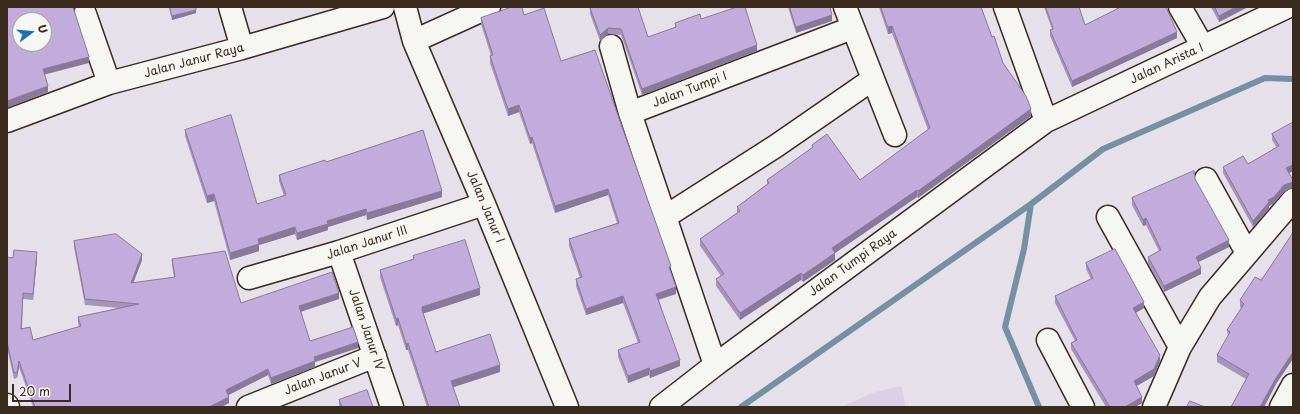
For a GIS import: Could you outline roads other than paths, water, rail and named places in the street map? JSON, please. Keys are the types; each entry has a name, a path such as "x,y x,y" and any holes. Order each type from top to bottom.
{"street":[{"path":"230,7 242,48"},
{"name":"Jalan Janur Raya","path":"7,121 109,83 242,48 383,7"},
{"name":"Jalan Janur I","path":"405,7 414,41 484,204 567,407"},
{"path":"414,41 489,7"},
{"path":"845,7 852,28 896,135"},
{"path":"1005,7 1046,121"},
{"path":"1180,7 1203,48"},
{"name":"Jalan Arista I","path":"1046,121 1287,7"},
{"path":"85,14 109,83"},
{"name":"Jalan Tumpi I","path":"630,113 852,28"},
{"path":"611,46 630,113 715,364"},
{"path":"665,217 776,146 873,79"},
{"name":"Jalan Tumpi Raya","path":"661,407 715,364 1046,121"},
{"path":"1206,179 1247,253"},
{"path":"1154,407 1180,347 1210,297 1293,200"},
{"name":"Jalan Janur III","path":"249,278 339,252 484,204"},
{"path":"1108,218 1180,347"},
{"name":"Jalan Janur IV","path":"339,252 392,407"},
{"path":"1048,340 1083,407"},
{"name":"Jalan Janur V","path":"248,407 278,401 375,356"},
{"path":"1281,407 1293,385"}],"waterway":[{"path":"1039,407 1005,327 1024,249 1031,204 1103,149 1265,78 1293,79"},
{"path":"741,407 1031,204"}]}
